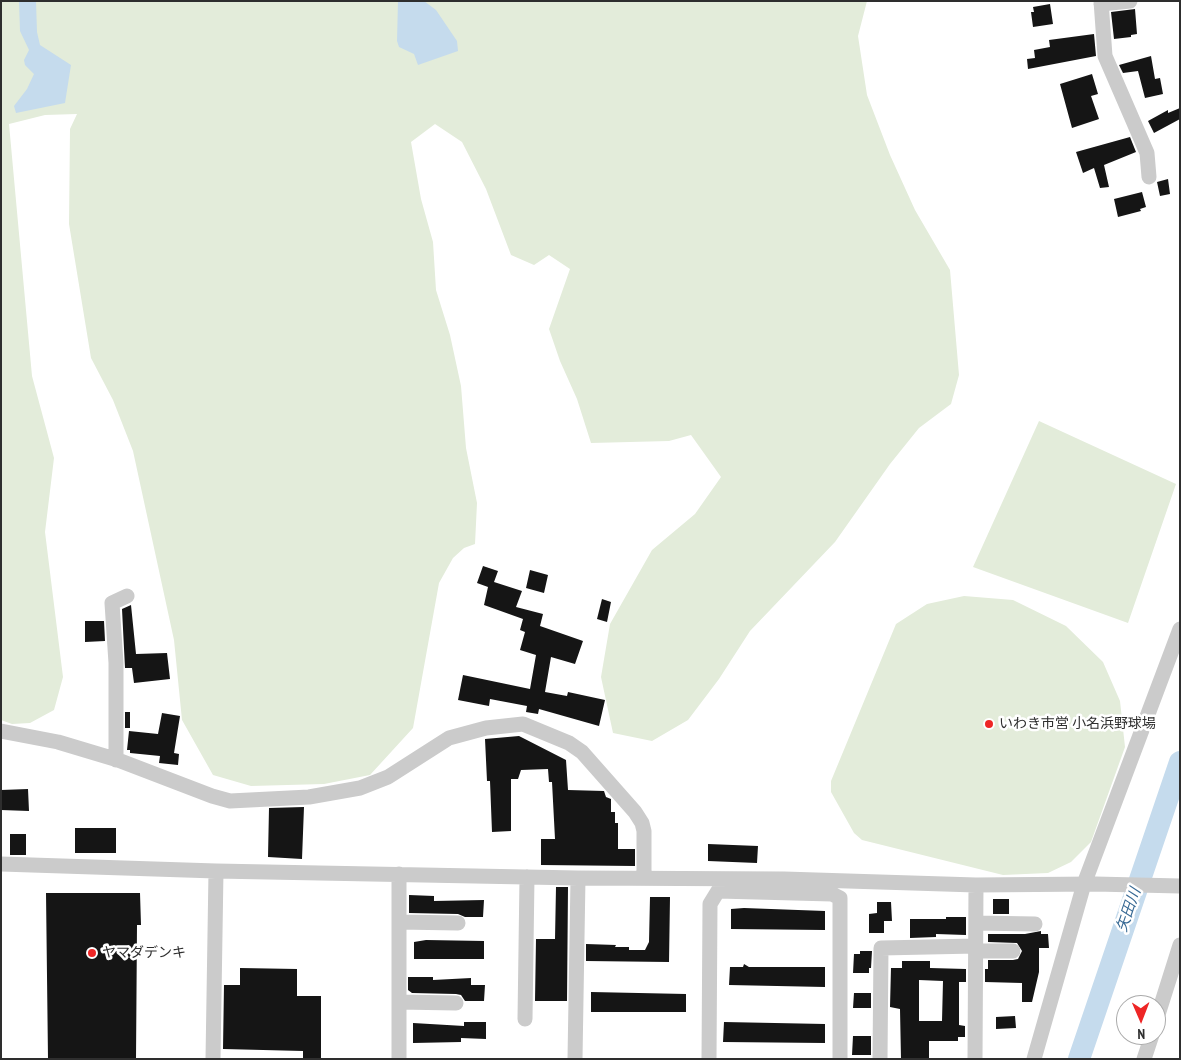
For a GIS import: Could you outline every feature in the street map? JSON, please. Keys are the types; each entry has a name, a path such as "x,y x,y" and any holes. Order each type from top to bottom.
{"street":[{"path":"1130,1 1101,2 1106,56 1147,153 1149,176"},
{"path":"116,760 116,663 112,603 127,596"},
{"path":"1034,1059 1090,884 1180,629"},
{"path":"1,732 58,742 116,760 212,796 230,800 309,797 334,794 372,784 411,764 437,745 462,734 523,724 569,743 582,752 635,812 642,823 644,831 644,878"},
{"path":"1,864 216,871 578,878 784,879 976,885 1090,884 1180,886"},
{"path":"213,1059 216,871"},
{"path":"399,874 399,1059"},
{"path":"525,1019 527,877"},
{"path":"575,1059 578,878"},
{"path":"975,1059 976,885"},
{"path":"709,1059 710,904 718,891 832,894 840,898 840,1059"},
{"path":"399,922 458,923"},
{"path":"976,923 1035,924"},
{"path":"1164,995 1180,945"},
{"path":"880,1059 881,948 976,948 1013,951"},
{"path":"399,1002 456,1003"},
{"path":"1144,1059 1149,1045"}],"green space":[{"path":"1,1 867,1 858,36 867,95 890,155 915,210 950,270 959,375 951,404 919,428 890,464 835,542 750,631 719,679 688,720 652,741 613,733 601,677 610,624 652,550 695,514 721,477 691,435 669,441 591,443 577,399 560,361 549,329 570,269 549,255 534,265 511,255 486,189 462,142 435,124 411,142 421,199 433,242 436,290 450,335 461,386 466,448 477,503 475,544 464,548 453,558 439,583 413,728 370,775 324,784 251,786 213,775 182,720 174,640 133,451 113,400 91,358 69,224 70,129 77,114 45,115 9,124 32,376 54,458 45,532 63,677 54,710 30,723 12,724 1,720"},
{"path":"1039,421 1176,484 1128,623 973,567"},
{"name":"いわき市営 小名浜野球場","path":"964,596 1013,600 1066,626 1103,662 1120,701 1125,747 1091,842 1071,862 1048,873 1003,875 862,840 854,833 831,792 831,781 896,624 927,604"}],"water":[{"path":"19,1 36,1 37,32 40,45 71,65 65,103 16,113 14,106 27,89 34,74 25,65 24,60 29,50 20,31"},
{"path":"398,1 424,1 436,10 457,41 458,51 418,65 414,54 399,47 397,41"}],"building":[{"path":"1050,4 1053,24 1033,27 1031,12 1034,12 1033,7"},
{"path":"1135,9 1137,34 1131,35 1131,37 1114,39 1111,12"},
{"path":"1094,34 1096,56 1028,69 1027,59 1035,58 1034,50 1050,47 1049,40"},
{"path":"1151,56 1155,79 1160,78 1163,94 1145,98 1138,71 1123,73 1119,65"},
{"path":"1092,74 1098,94 1091,96 1099,119 1072,128 1060,84"},
{"path":"1180,108 1180,119 1154,133 1148,121 1168,110 1168,113"},
{"path":"1130,137 1136,152 1104,165 1109,187 1100,188 1094,168 1083,173 1076,152"},
{"path":"1168,179 1170,194 1160,196 1157,182"},
{"path":"1142,192 1146,207 1140,209 1141,211 1118,217 1114,199"},
{"path":"483,566 498,571 494,582 522,591 516,607 543,614 540,626 583,641 575,664 551,657 545,692 567,696 568,692 605,700 599,726 539,709 538,714 526,712 527,706 490,699 489,706 458,700 463,675 530,689 536,655 520,650 525,632 520,630 523,619 484,605 488,587 477,583"},
{"path":"530,570 548,575 544,593 526,588"},
{"path":"602,599 611,602 607,622 597,619"},
{"path":"131,605 136,654 167,653 170,679 134,683 132,668 125,668 122,609"},
{"path":"85,621 104,621 105,641 85,642"},
{"path":"125,712 130,712 130,728 125,728"},
{"path":"162,713 180,716 174,753 179,754 178,765 159,763 160,756 130,753 130,750 127,750 129,731 158,734"},
{"path":"519,736 566,760 568,790 604,791 606,797 611,799 611,812 615,812 615,823 618,823 618,849 635,849 635,866 541,865 541,839 555,839 552,782 549,782 548,769 521,770 518,779 511,779 511,831 492,832 490,781 487,781 485,739"},
{"path":"28,789 29,811 1,810 1,790"},
{"path":"304,807 302,859 268,857 269,808"},
{"path":"75,828 116,828 116,853 75,853"},
{"path":"10,834 26,834 26,855 10,855"},
{"path":"708,844 758,846 757,863 708,861"},
{"path":"556,887 568,887 567,1001 535,1001 536,939 555,939"},
{"name":"ヤマダデンキ","path":"46,893 140,893 141,925 137,925 136,1059 48,1059"},
{"path":"409,895 434,896 434,901 484,900 483,917 465,917 458,914 409,913"},
{"path":"650,897 670,897 669,962 586,961 586,944 616,945 615,947 629,947 629,950 645,950 649,942"},
{"path":"993,899 1009,899 1009,914 993,914"},
{"path":"877,902 891,902 892,921 884,921 884,933 869,933 869,914 877,913"},
{"path":"731,909 825,911 825,930 731,929"},
{"path":"946,917 966,917 966,935 936,934 936,937 910,938 910,919 946,919"},
{"path":"1041,931 1041,934 1048,934 1049,948 1039,948 1039,972 1032,1002 1022,1002 1022,983 985,982 985,969 988,969 988,960 1018,959 1022,951 1017,943 988,942 988,934 1025,934"},
{"path":"426,940 484,941 484,959 414,959 414,942"},
{"path":"860,951 872,951 869,973 853,973 854,954 860,954"},
{"path":"902,961 930,961 930,968 966,969 966,982 959,982 959,1025 965,1026 965,1037 958,1037 958,1041 929,1041 929,1059 901,1059 900,1009 890,1007 891,968 902,968","holes":["919,980 943,981 942,1021 919,1021"]},
{"path":"744,964 749,967 825,967 825,987 729,985 730,967 743,967"},
{"path":"240,968 297,969 297,996 321,996 321,1059 303,1059 303,1051 223,1049 224,985 240,985"},
{"path":"408,977 433,977 433,980 471,978 471,985 485,985 484,1001 465,1001 461,995 456,994 412,993 408,990"},
{"path":"591,992 686,994 686,1012 591,1012"},
{"path":"854,993 871,993 871,1008 853,1008"},
{"path":"1015,1016 1016,1028 996,1029 996,1017"},
{"path":"464,1022 486,1022 486,1039 461,1038 461,1042 413,1043 413,1023 464,1026"},
{"path":"724,1022 825,1024 825,1043 723,1042"},
{"path":"853,1036 871,1036 871,1055 852,1055"}],"waterway":[{"name":"矢田川","path":"1079,1059 1180,762"}],"place":[{"name":"いわき市営 小名浜野球場","path":"989,724"},
{"name":"ヤマダデンキ","path":"92,953"}]}
